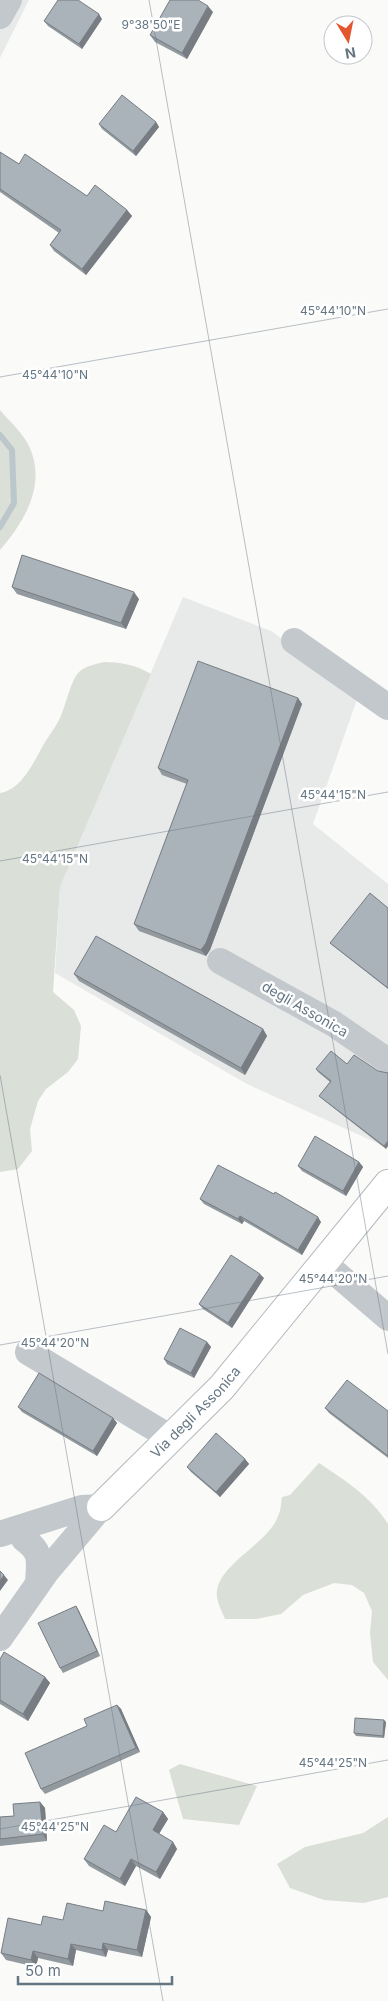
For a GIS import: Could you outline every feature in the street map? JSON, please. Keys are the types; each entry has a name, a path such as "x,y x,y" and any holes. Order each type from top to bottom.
{"main road":[{"name":"Via degli Assonica","path":"101,1507 222,1387 388,1184"}],"street":[{"path":"0,16 8,0"},
{"path":"294,641 388,707"},
{"name":"degli Assonica","path":"220,961 334,1024 388,1060"},
{"path":"324,1263 388,1318"},
{"path":"28,1352 170,1438"},
{"path":"8,1538 82,1508 101,1507"},
{"name":"Via degli Assonica","path":"0,1638 38,1583 101,1507"},
{"path":"8,1538 82,1528"},
{"path":"8,1538 35,1547 39,1556 38,1583"}],"shaded area":[{"path":"0,0 29,0 0,58"},
{"path":"0,410 20,432 29,446 36,474 31,501 25,514 18,527 0,550"},
{"path":"183,597 271,631 359,694 313,824 388,884 388,1148 247,1084 55,973 60,887"},
{"path":"104,662 140,668 151,674 60,887 53,992 74,1010 81,1026 78,1059 68,1072 46,1089 38,1101 30,1129 32,1151 18,1169 0,1172 0,793 8,791 27,774 58,721 73,682 79,672 87,667"},
{"path":"319,1463 366,1497 388,1524 388,1680 373,1662 370,1633 372,1611 364,1593 352,1585 334,1583 303,1595 281,1614 256,1619 225,1619 218,1602 218,1586 224,1575 273,1526 280,1512 282,1497 290,1495"},
{"path":"180,1764 257,1786 239,1825 183,1819 169,1770"},
{"path":"388,1817 388,1897 364,1903 324,1900 290,1888 277,1864 305,1847 363,1833"}],"building":[{"path":"58,0 78,0 99,14 79,44 44,21"},
{"path":"170,0 198,0 208,6 182,53 150,35"},
{"path":"122,95 156,122 133,151 99,124"},
{"path":"0,152 19,164 25,154 87,196 95,185 127,210 82,269 50,245 61,230 0,189"},
{"path":"22,555 134,592 121,623 12,587"},
{"path":"198,661 298,698 206,943 201,950 134,924 188,780 158,768"},
{"path":"370,893 388,908 388,988 330,943"},
{"path":"96,936 263,1029 241,1068 74,974"},
{"path":"331,1051 347,1064 354,1055 378,1071 388,1073 388,1141 384,1146 319,1096 331,1081 316,1069"},
{"path":"315,1136 359,1162 343,1191 298,1166"},
{"path":"218,1165 274,1194 275,1192 318,1217 298,1250 240,1216 238,1219 200,1199"},
{"path":"231,1255 260,1274 228,1323 199,1304"},
{"path":"180,1328 207,1342 191,1373 164,1359"},
{"path":"39,1373 113,1418 93,1451 18,1407"},
{"path":"347,1380 388,1411 388,1456 325,1408"},
{"path":"216,1433 245,1459 216,1492 187,1467"},
{"path":"0,1571 4,1575 0,1581"},
{"path":"76,1606 97,1651 60,1668 38,1623"},
{"path":"4,1652 45,1677 23,1714 0,1700 0,1659"},
{"path":"117,1705 136,1748 41,1789 25,1753 87,1726 84,1719"},
{"path":"355,1718 384,1720 383,1736 354,1733"},
{"path":"136,1797 163,1812 153,1830 173,1842 156,1872 131,1859 120,1879 84,1859 104,1825 116,1832"},
{"path":"40,1802 43,1834 0,1839 0,1817 14,1816 13,1804"},
{"path":"105,1901 146,1910 137,1950 103,1943 102,1950 71,1944 68,1959 33,1951 31,1960 1,1953 8,1918 41,1925 43,1916 63,1920 67,1903 103,1911"}],"waterway":[{"path":"0,435 12,450 14,503 0,527"}]}
